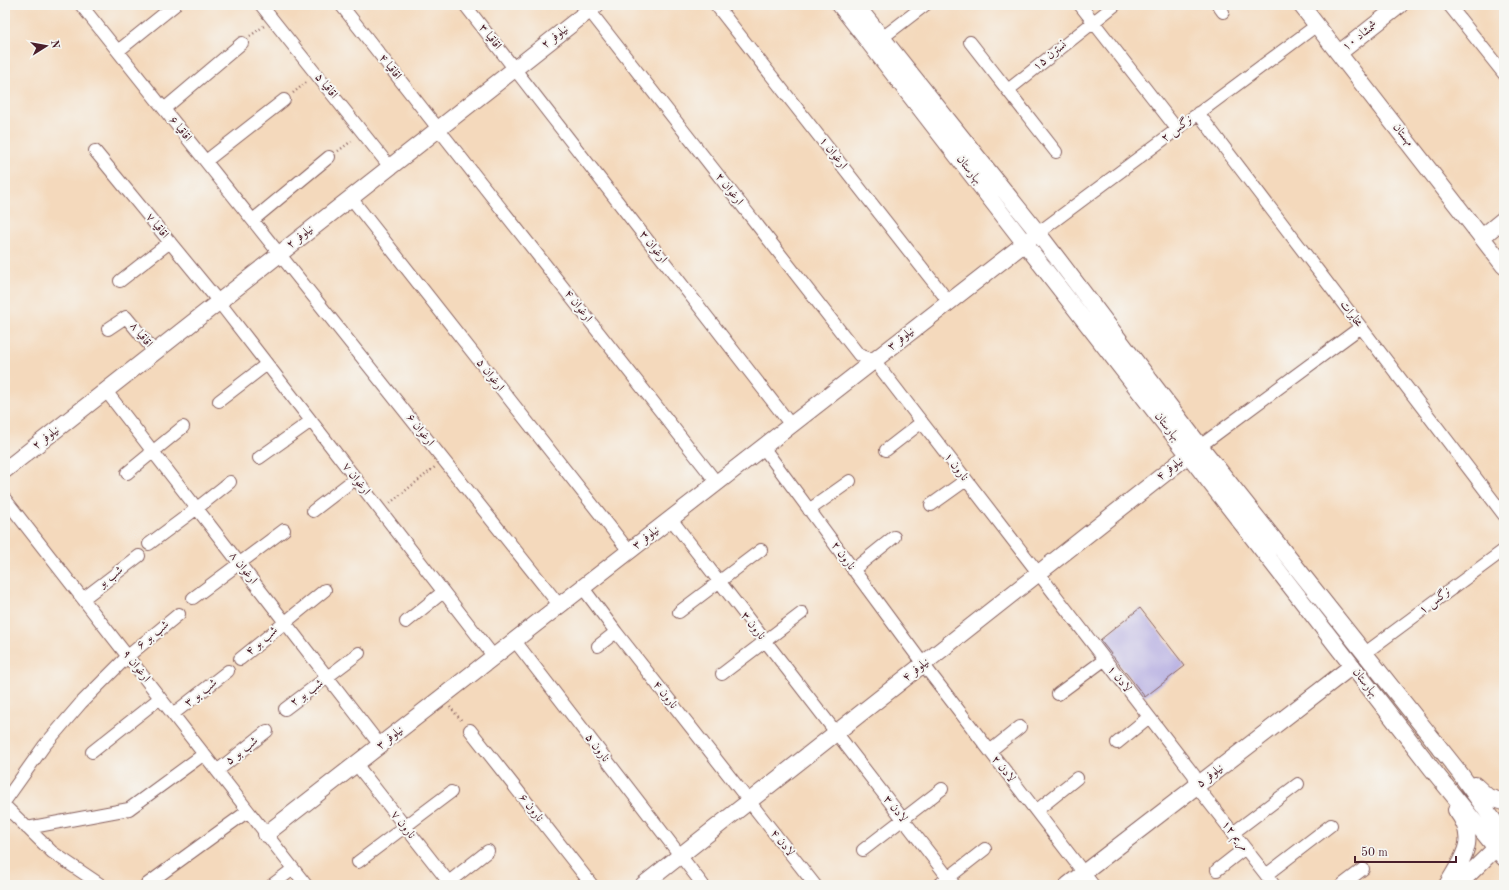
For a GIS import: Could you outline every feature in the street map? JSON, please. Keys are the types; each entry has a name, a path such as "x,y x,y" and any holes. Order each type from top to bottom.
{"street":[{"name":"اقاقیا ۶","path":"81,5 280,254"},
{"path":"118,51 175,5"},
{"name":"اقاقیا ۵","path":"261,5 390,167"},
{"name":"اقاقیا ۴","path":"342,5 439,129"},
{"name":"اقاقیا ۳","path":"466,5 515,68"},
{"name":"ارغوان ۱","path":"716,5 949,302"},
{"name":"بهارستان","path":"840,5 1025,243 1194,450 1366,653 1459,772 1502,845"},
{"name":"بهارستان","path":"856,5 1038,233 1352,666 1432,769 1502,845"},
{"path":"882,38 925,5"},
{"path":"1080,5 1177,129"},
{"name":"نسترن ۱۵","path":"1008,90 1115,5"},
{"name":"مهستان","path":"1301,5 1504,266"},
{"name":"شمشاد ۱۰","path":"1339,53 1400,5"},
{"path":"1449,5 1504,74"},
{"name":"نیلوفر ۲","path":"5,470 439,129 590,7"},
{"name":"ارغوان ۲","path":"590,7 859,356 874,360"},
{"name":"نرگس ۲","path":"1038,233 1317,25"},
{"path":"970,42 1056,152"},
{"path":"164,109 242,43"},
{"name":"ارغوان ۳","path":"515,68 791,425"},
{"path":"206,161 284,100"},
{"name":"مخابرات","path":"1198,114 1504,515"},
{"name":"ارغوان ۴","path":"439,129 717,483"},
{"name":"اقاقیا ۷","path":"95,151 219,302"},
{"path":"253,220 329,157"},
{"name":"ارغوان ۵","path":"350,198 629,551"},
{"path":"1482,237 1504,219"},
{"name":"نیلوفر ۳","path":"266,834 1038,233"},
{"path":"120,281 170,242"},
{"name":"ارغوان ۶","path":"280,254 560,606"},
{"name":"ارغوان ۷","path":"219,302 494,657"},
{"name":"اقاقیا ۸","path":"108,329 126,317 155,352"},
{"path":"1194,450 1361,327"},
{"name":"نارون ۱","path":"874,360 1038,574"},
{"path":"219,401 267,364"},
{"name":"ارغوان ۸","path":"106,391 380,745"},
{"path":"259,458 311,421"},
{"path":"886,450 922,422"},
{"path":"127,473 183,428"},
{"name":"نارون ۲","path":"763,447 923,664"},
{"name":"نیلوفر ۴","path":"643,885 1194,450"},
{"path":"312,511 356,478"},
{"path":"931,505 966,480"},
{"path":"809,510 850,481"},
{"path":"149,544 230,482"},
{"name":"ارغوان ۹","path":"5,499 84,598 306,885"},
{"name":"نارون ۳","path":"670,519 836,733"},
{"path":"194,598 284,530"},
{"path":"853,570 894,537"},
{"path":"679,612 761,550"},
{"name":"نرگس ۱","path":"1366,653 1504,550"},
{"name":"شب بو","path":"84,598 139,556"},
{"name":"لادن ۱","path":"1038,574 1194,775 1197,786"},
{"name":"نارون ۴","path":"583,588 750,801"},
{"name":"شب بو ۴","path":"240,659 325,590"},
{"path":"406,622 443,592"},
{"path":"722,674 802,613"},
{"name":"شب بو ۶","path":"5,801 44,746 81,703 128,656 179,614"},
{"path":"598,646 616,632"},
{"name":"نارون ۵","path":"515,641 703,885"},
{"name":"شب بو ۲","path":"285,709 328,678 359,653"},
{"path":"1058,694 1104,660"},
{"name":"لادن ۲","path":"923,664 1089,879"},
{"name":"نیلوفر ۵","path":"1068,885 1089,879 1197,786 1352,666"},
{"name":"شب بو ۳","path":"173,714 228,671"},
{"path":"92,752 160,698"},
{"path":"1117,743 1149,717"},
{"path":"990,751 1020,728"},
{"name":"نارون ۶","path":"470,730 592,885"},
{"name":"شب بو ۵","path":"217,770 267,731"},
{"name":"لادن ۳","path":"836,733 903,819 947,883"},
{"path":"27,828 129,809 204,754"},
{"name":"نارون ۷","path":"356,764 448,884"},
{"path":"1432,769 1451,804 1463,820 1468,834 1467,849 1446,885"},
{"path":"1459,772 1488,797 1504,802"},
{"path":"1036,811 1077,778"},
{"path":"1233,833 1298,784"},
{"name":"مریم ۱۲","path":"1197,786 1274,885"},
{"path":"863,850 942,789"},
{"path":"358,862 451,792"},
{"name":"لادن ۴","path":"750,801 815,885"},
{"path":"5,806 52,852 101,885"},
{"path":"146,885 248,811"},
{"path":"1266,875 1331,825"},
{"path":"1458,885 1502,845"},
{"path":"1217,870 1245,848"},
{"path":"947,883 985,849"},
{"path":"448,884 488,851"},
{"path":"272,885 293,869"},
{"path":"1342,885 1363,869"}],"path":[{"path":"242,43 273,19"},
{"path":"284,100 317,74"},
{"path":"329,157 362,132"},
{"path":"381,511 444,460"},
{"path":"442,697 470,730"}],"building":[{"path":"1140,608 1185,666 1145,697 1100,640"}]}
